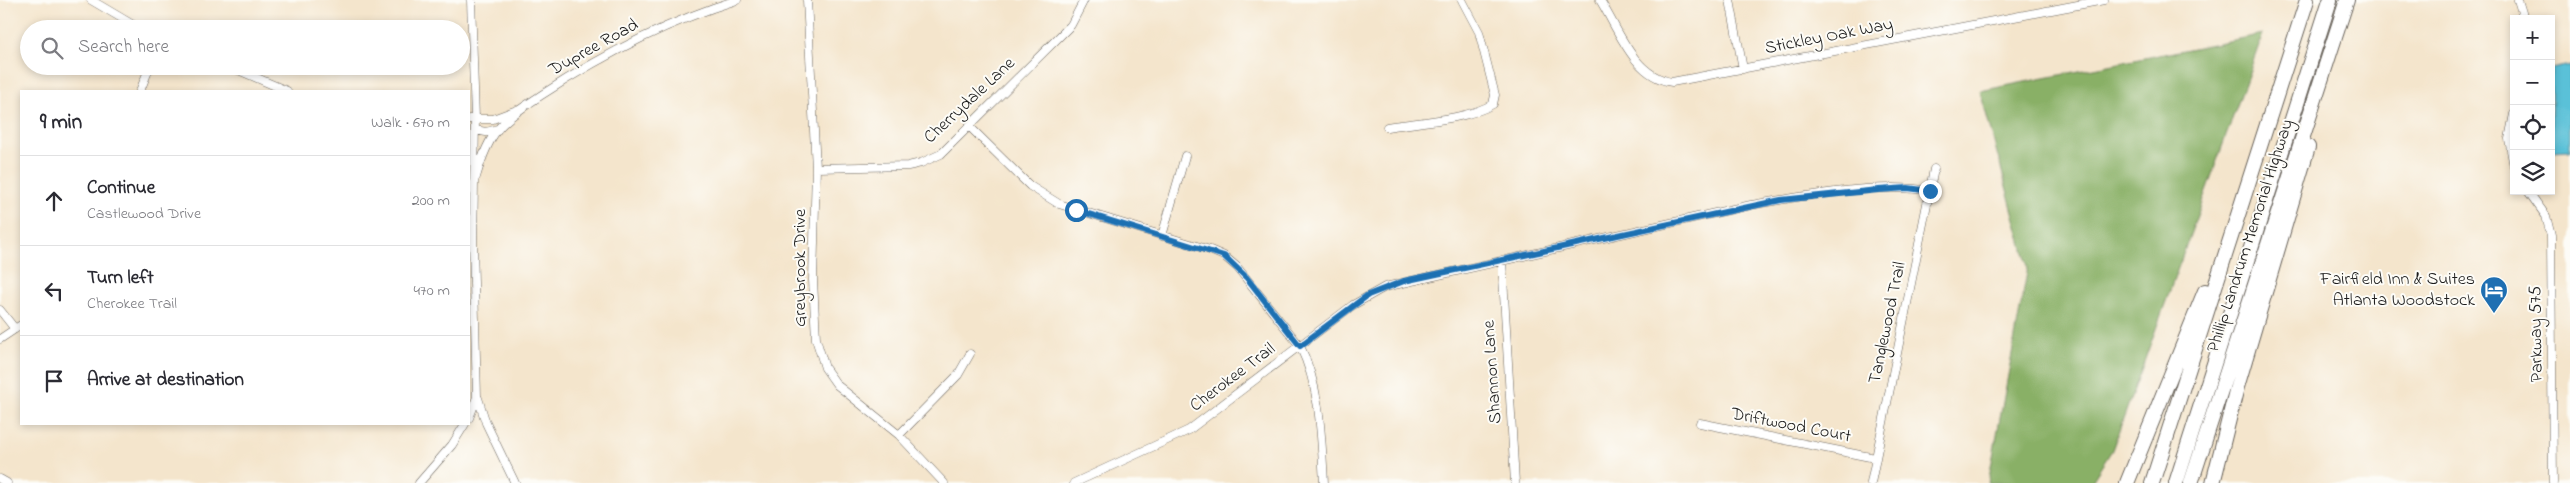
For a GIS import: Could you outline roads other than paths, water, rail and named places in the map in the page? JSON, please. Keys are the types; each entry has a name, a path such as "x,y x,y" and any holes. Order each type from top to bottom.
{"highway":[{"name":"Phillip Landrum Memorial Highway","path":"2152,483 2306,0"},
{"path":"2176,483 2330,0"},
{"name":"Phillip Landrum Memorial Highway","path":"2191,483 2347,0"},
{"path":"2213,483 2237,387 2323,96 2324,70"},
{"path":"2127,483 2247,186"}],"street":[{"path":"91,0 125,20"},
{"path":"471,0 472,119 475,130 473,183 477,397 486,422 515,483"},
{"name":"Dupree Road","path":"473,183 485,151 498,129 525,107 578,71 634,42 700,11 737,0"},
{"name":"Greybrook Drive","path":"807,0 816,168 813,280 816,339 823,361 837,386 899,434 944,483"},
{"name":"Cherrydale Lane","path":"816,168 890,167 921,163 941,154 1071,25 1084,0"},
{"path":"1387,127 1447,118 1493,104 1495,95 1479,32 1462,0"},
{"name":"Stickley Oak Way","path":"1600,0 1642,67 1661,80 1684,80 2104,0"},
{"path":"1730,0 1743,69"},
{"path":"2518,0 2523,15"},
{"path":"140,90 146,75"},
{"path":"250,75 285,90"},
{"name":"Dupree Road","path":"472,119 493,119 525,107"},
{"path":"969,126 1017,174 1044,196 1076,210 1224,256 1247,278 1300,346 1309,367 1318,399 1324,483"},
{"path":"475,130 486,132 498,129"},
{"path":"1162,236 1185,156"},
{"name":"Tanglewood Trail","path":"1871,483 1934,169"},
{"name":"Cherokee Trail","path":"1074,483 1189,430 1353,306 1385,287 1781,200 1908,188 1930,191"},
{"name":"Parkway 575","path":"2531,195 2546,216 2551,236 2553,483"},
{"name":"Shannon Lane","path":"1502,260 1515,483"},
{"path":"0,310 18,327 0,339"},
{"path":"899,434 958,375 970,354"},
{"path":"470,415 477,397"},
{"name":"Driftwood Court","path":"1700,423 1876,458"},
{"path":"419,483 452,445 464,425"},
{"path":"0,479 7,483"}],"water":[{"path":"2570,65 2570,151 2555,152 2555,68"}],"place":[{"name":"Fairfield Inn & Suites Atlanta Woodstock","path":"2494,314"}]}
